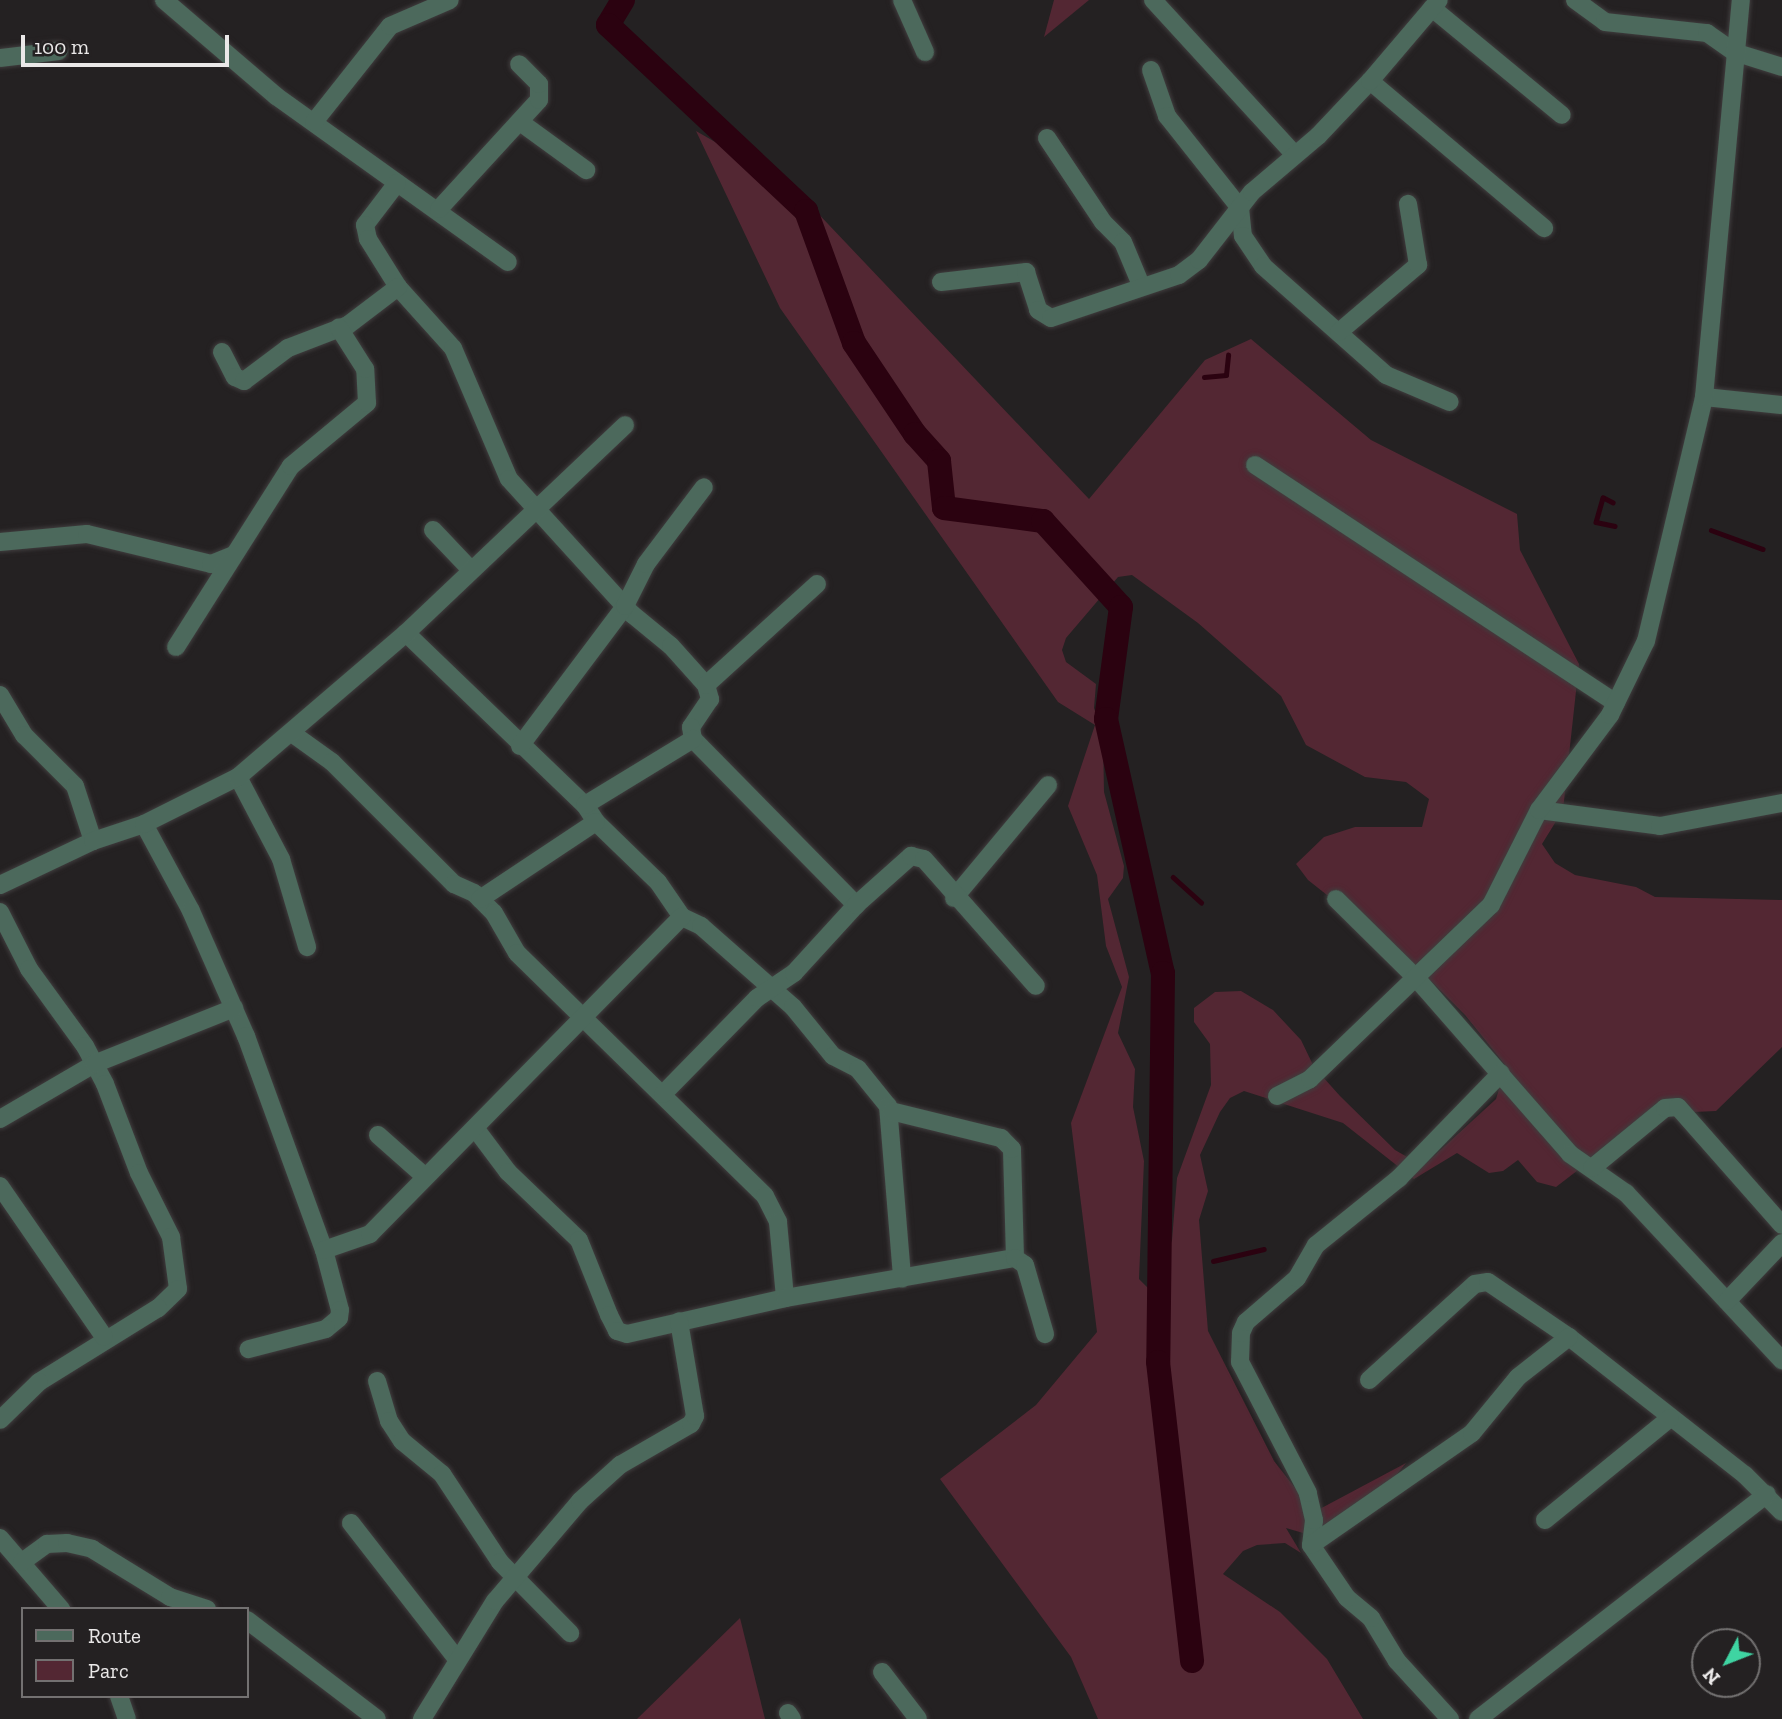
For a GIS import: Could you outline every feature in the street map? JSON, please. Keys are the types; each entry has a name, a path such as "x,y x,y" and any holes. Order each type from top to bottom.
{"street":[{"path":"164,0 250,76 397,183 439,209 508,262"},
{"path":"314,122 390,26 450,0"},
{"path":"902,0 925,52"},
{"path":"1153,0 1295,155"},
{"path":"1576,0 1605,22 1707,33 1734,52 1782,67"},
{"path":"1276,1096 1310,1079 1491,905 1539,810 1616,703 1646,642 1704,397 1734,52 1741,0"},
{"path":"941,282 1026,272 1038,310 1051,318 1189,268 1252,192 1295,155 1370,81 1435,4 1562,115"},
{"path":"0,58 59,51"},
{"path":"439,209 520,122 541,94 539,83 519,64"},
{"path":"1151,70 1167,116 1240,208 1243,236 1263,266 1387,375 1450,402"},
{"path":"1370,81 1544,228"},
{"path":"520,122 586,170"},
{"path":"1047,138 1103,222 1123,242 1141,285"},
{"path":"397,183 365,225 365,232 398,287 453,348 477,397 502,468 625,606 671,646 706,685 710,699 691,727 697,740 856,905"},
{"path":"1339,332 1418,265 1408,204"},
{"path":"222,352 236,377 244,380 288,348 339,328 398,287"},
{"path":"176,647 299,456 367,403 365,369 339,328"},
{"path":"1704,397 1782,405"},
{"path":"0,885 93,841 144,824 238,778 293,734 406,633 625,425"},
{"path":"1255,466 1616,703"},
{"path":"520,746 625,606 646,564 704,486"},
{"path":"433,530 471,570"},
{"path":"0,542 87,534 211,564 233,555"},
{"path":"706,685 817,584"},
{"path":"406,633 520,746 585,805 596,822 658,882 682,917 701,926 768,988 793,1007 833,1056 858,1069 891,1111 902,1278"},
{"path":"0,695 24,735 75,786 93,841"},
{"path":"293,734 332,762 433,865 480,899 494,913 517,954 583,1021 726,1154 771,1205 778,1222 785,1298"},
{"path":"585,805 697,740"},
{"path":"238,778 281,859 307,947"},
{"path":"954,898 1048,785"},
{"path":"1539,810 1660,826 1782,803"},
{"path":"480,899 596,822"},
{"path":"144,824 191,911 234,1008 324,1251 340,1310 334,1326 249,1349"},
{"path":"663,1094 768,988 794,973 856,905 911,856 924,859 954,898 1036,986"},
{"path":"1336,899 1417,979 1570,1154 1626,1193 1782,1360"},
{"path":"0,912 29,970 94,1064 172,1237 178,1289 158,1308 104,1337 39,1381 0,1420"},
{"path":"324,1251 370,1234 423,1175 475,1128 583,1021 682,917"},
{"path":"0,1119 94,1064 234,1008"},
{"path":"1450,1719 1397,1661 1371,1618 1347,1598 1311,1545 1314,1520 1308,1493 1240,1362 1241,1333 1246,1322 1297,1278 1316,1245 1399,1178 1501,1073"},
{"path":"1592,1168 1673,1105 1782,1225"},
{"path":"891,1111 1001,1138 1012,1149 1015,1258"},
{"path":"475,1128 508,1172 579,1240 617,1331 627,1335 785,1298 1015,1258 1025,1265 1045,1334"},
{"path":"378,1135 423,1175"},
{"path":"0,1186 104,1337"},
{"path":"1727,1301 1782,1243"},
{"path":"1369,1380 1482,1281 1569,1337 1767,1494 1782,1512"},
{"path":"422,1719 457,1659 515,1577 609,1474 691,1423 695,1416 679,1321"},
{"path":"1311,1545 1472,1433 1518,1377 1569,1337"},
{"path":"377,1381 389,1421 402,1441 442,1474 515,1577 570,1633"},
{"path":"1545,1520 1670,1418"},
{"path":"1478,1719 1767,1494"},
{"path":"351,1523 457,1659"},
{"path":"0,1538 59,1607"},
{"path":"22,1562 47,1544 67,1543 92,1549 170,1597 201,1607"},
{"path":"248,1621 377,1719"},
{"path":"882,1672 918,1719"},
{"path":"120,1698 127,1719"}],"green space":[{"path":"1054,0 1089,0 1044,37"},
{"path":"696,131 792,186 1089,499 1205,360 1251,339 1371,440 1517,514 1520,550 1579,664 1563,810 1542,844 1555,863 1575,875 1636,887 1655,897 1782,900 1782,1047 1716,1111 1651,1114 1556,1187 1537,1182 1518,1160 1503,1171 1489,1173 1457,1153 1414,1179 1343,1123 1244,1091 1230,1098 1220,1112 1200,1155 1208,1191 1199,1220 1208,1331 1274,1461 1314,1512 1406,1463 1389,1484 1304,1542 1303,1533 1286,1528 1301,1553 1285,1543 1257,1545 1243,1551 1223,1574 1280,1612 1327,1659 1363,1719 1098,1719 1071,1657 940,1479 1036,1405 1097,1332 1071,1123 1122,987 1106,946 1097,875 1068,806 1095,725 1058,702 780,308","holes":["1132,575 1198,623 1281,696 1306,745 1365,777 1406,782 1429,799 1422,827 1355,827 1324,837 1296,864 1308,880 1413,963 1465,1015 1506,1066 1496,1099 1423,1166 1395,1150 1340,1096 1314,1067 1301,1040 1273,1010 1241,991 1215,992 1194,1008 1194,1022 1210,1044 1211,1085 1177,1178 1172,1240 1158,1280 1149,1289 1139,1279 1144,1161 1133,1107 1135,1069 1118,1033 1129,977 1108,899 1123,878 1124,866 1104,792 1103,735 1094,708 1096,684 1066,662 1062,650 1066,638 1118,577"]},
{"path":"740,1618 765,1719 637,1719"}],"waterway":[{"path":"623,0 608,25 806,211 854,343 915,434 939,461 944,508 1043,521 1121,607 1106,719 1163,973 1158,1362 1192,1661"},
{"path":"1204,377 1226,375 1228,355"},
{"path":"1613,503 1603,498 1596,522 1615,526"},
{"path":"1711,530 1763,549"},
{"path":"1173,877 1201,902"},
{"path":"1213,1261 1264,1249"}]}
